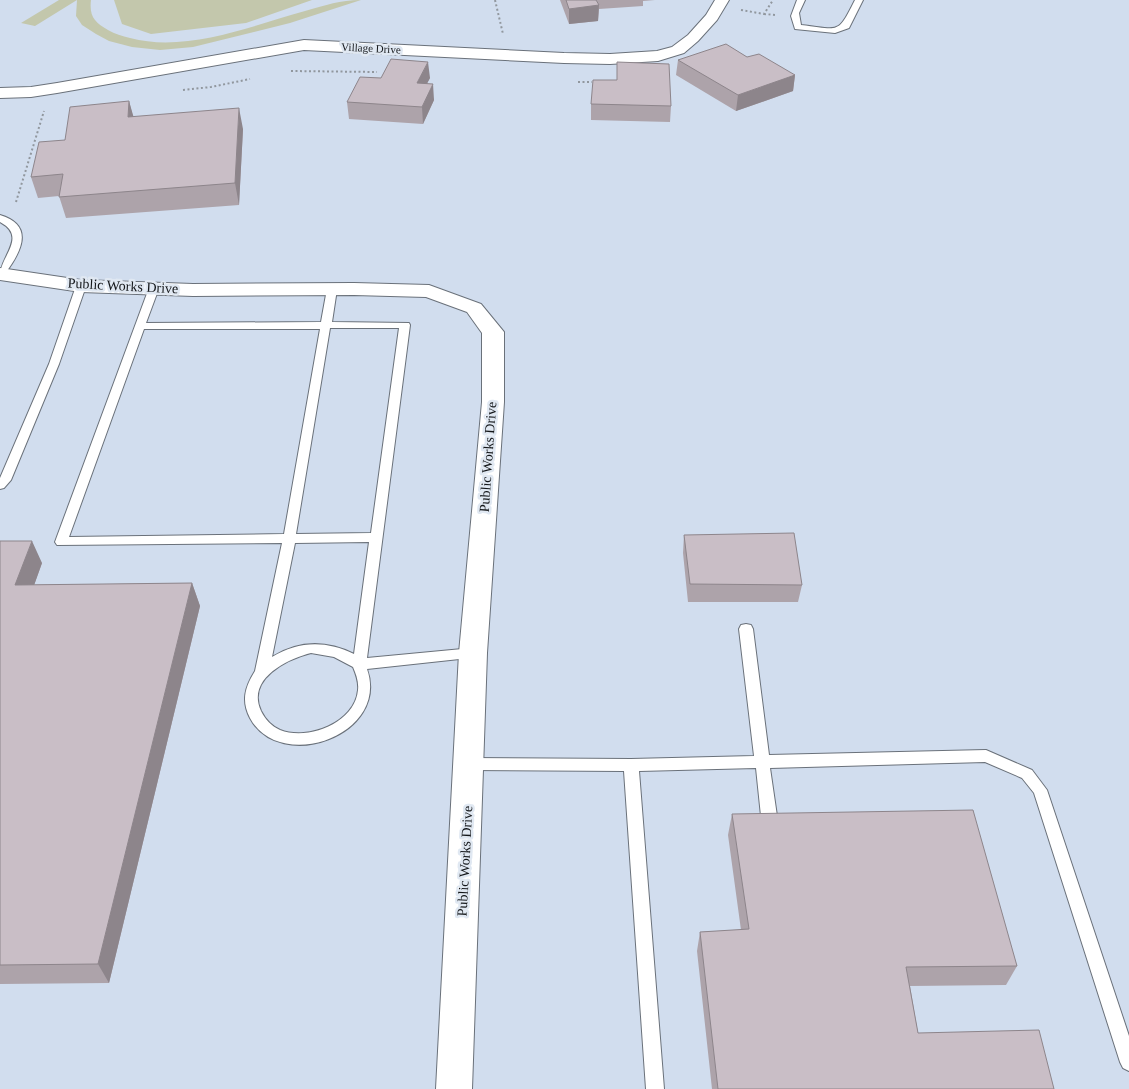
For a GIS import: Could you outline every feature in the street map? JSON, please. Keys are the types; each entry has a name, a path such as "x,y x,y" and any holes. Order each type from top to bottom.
{"street":[{"name":"Village Drive","path":"0,93 31,92 57,88 304,45 610,59 658,56 678,50 693,38 712,16 722,0"},
{"name":"Public Works Drive","path":"0,274 81,286 429,291 474,308 493,332 493,402 473,653 454,1089"}],"lane":[{"path":"801,0 794,11 795,22 798,27 835,31 846,26 859,0"},
{"path":"0,218 7,220 15,228 18,243 11,260 0,274"},
{"path":"0,485 6,480 50,372 81,286"},
{"path":"154,288 62,542 289,540 375,537"},
{"path":"140,326 325,326 405,325 359,664 364,677 365,691 360,706 349,720 334,731 316,738 297,739 279,736 264,728 254,716 251,701 253,686 262,671 289,540 325,326 332,289"},
{"path":"746,629 769,816"},
{"path":"262,671 276,660 293,652 311,648 329,649 345,654 359,664 473,653"},
{"path":"469,764 631,765 986,756 1027,774 1040,790 1129,1062"},
{"path":"631,765 655,1089"}],"path":[{"path":"480,54 483,46 504,37 495,0"},
{"path":"9,203 17,202 45,110"}],"shaded area":[{"path":"0,0 1129,0 1129,1089 0,1089"}],"green space":[{"path":"59,0 77,0 35,26 21,23"},
{"path":"77,0 91,0 91,11 94,18 113,33 151,42 173,42 218,36 333,3 361,0 290,23 193,47 160,50 132,47 109,41 96,34 82,25 76,16"},
{"path":"114,0 312,0 246,23 151,34 122,24"}],"building":[{"path":"566,0 596,0 599,5 569,9"},
{"path":"726,44 747,57 759,54 795,75 738,95 678,60"},
{"path":"391,59 428,62 417,83 433,84 422,107 347,102 360,77 381,78"},
{"path":"617,62 669,64 671,106 591,104 593,80 617,80"},
{"path":"129,101 128,117 239,108 235,183 59,197 63,174 31,177 39,142 65,140 70,107"},
{"path":"794,533 802,585 690,584 684,535"},
{"path":"0,541 32,541 15,585 192,583 98,964 0,965"},
{"path":"973,810 1017,966 906,967 918,1033 1039,1030 1054,1089 718,1089 700,932 749,929 732,814"}]}
